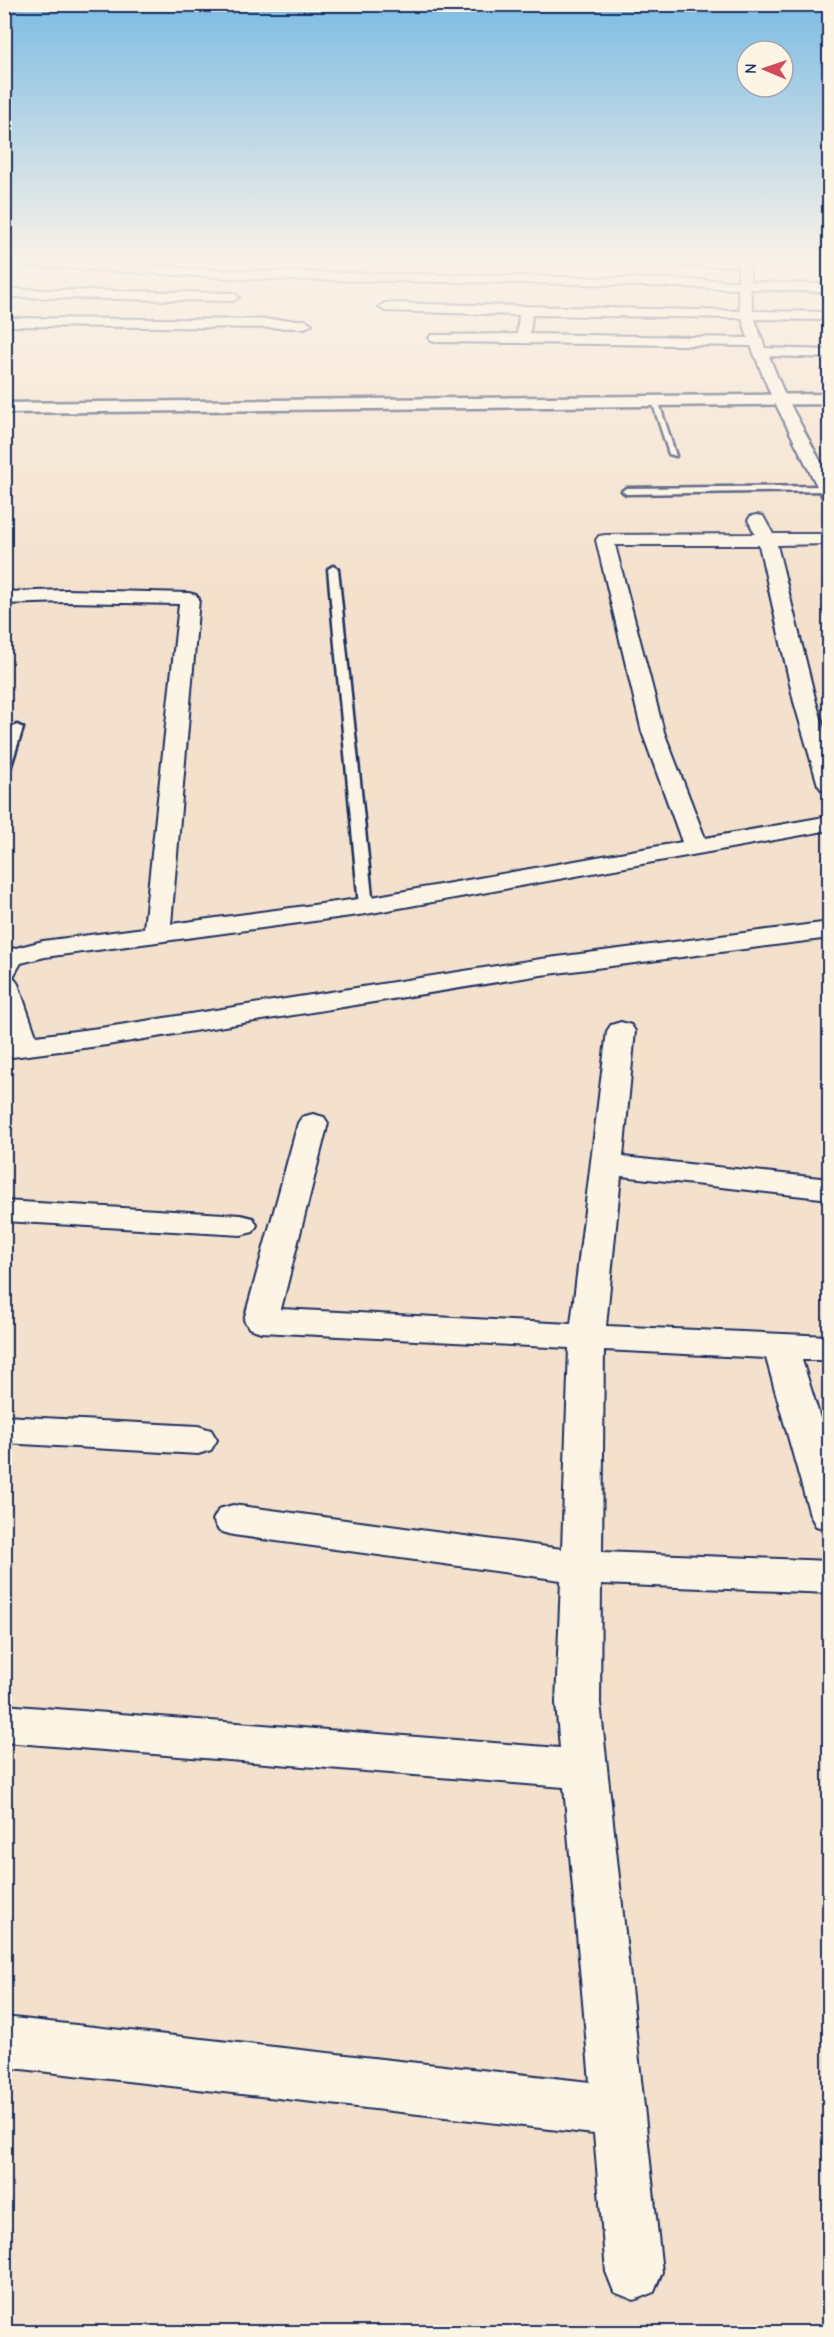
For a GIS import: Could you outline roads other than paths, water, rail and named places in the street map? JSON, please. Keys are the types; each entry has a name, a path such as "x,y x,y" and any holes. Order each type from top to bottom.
{"street":[{"path":"768,371 828,492"},
{"path":"4,401 165,404 654,399 830,393"},
{"path":"4,408 499,394 779,396 830,399"},
{"path":"802,443 820,443"},
{"path":"757,519 766,539 805,702 830,785"},
{"path":"696,846 653,732 605,540 830,539"},
{"path":"4,598 67,596 189,599 157,932"},
{"path":"830,823 366,906 157,932 43,949 6,967 15,1047 130,1032 541,967 830,930"},
{"path":"621,1031 587,1337 578,1703 634,2272"},
{"path":"313,1123 261,1320 830,1348"},
{"path":"606,1164 830,1190"},
{"path":"4,1211 241,1225"},
{"path":"780,1347 830,1515"},
{"path":"4,1429 198,1440"},
{"path":"233,1520 581,1567 830,1577"},
{"path":"4,1723 584,1769"},
{"path":"4,2042 617,2111"}],"lane":[{"path":"654,399 673,454"},
{"path":"626,491 828,492"},
{"path":"333,569 366,906"},
{"path":"4,769 17,728"}]}
